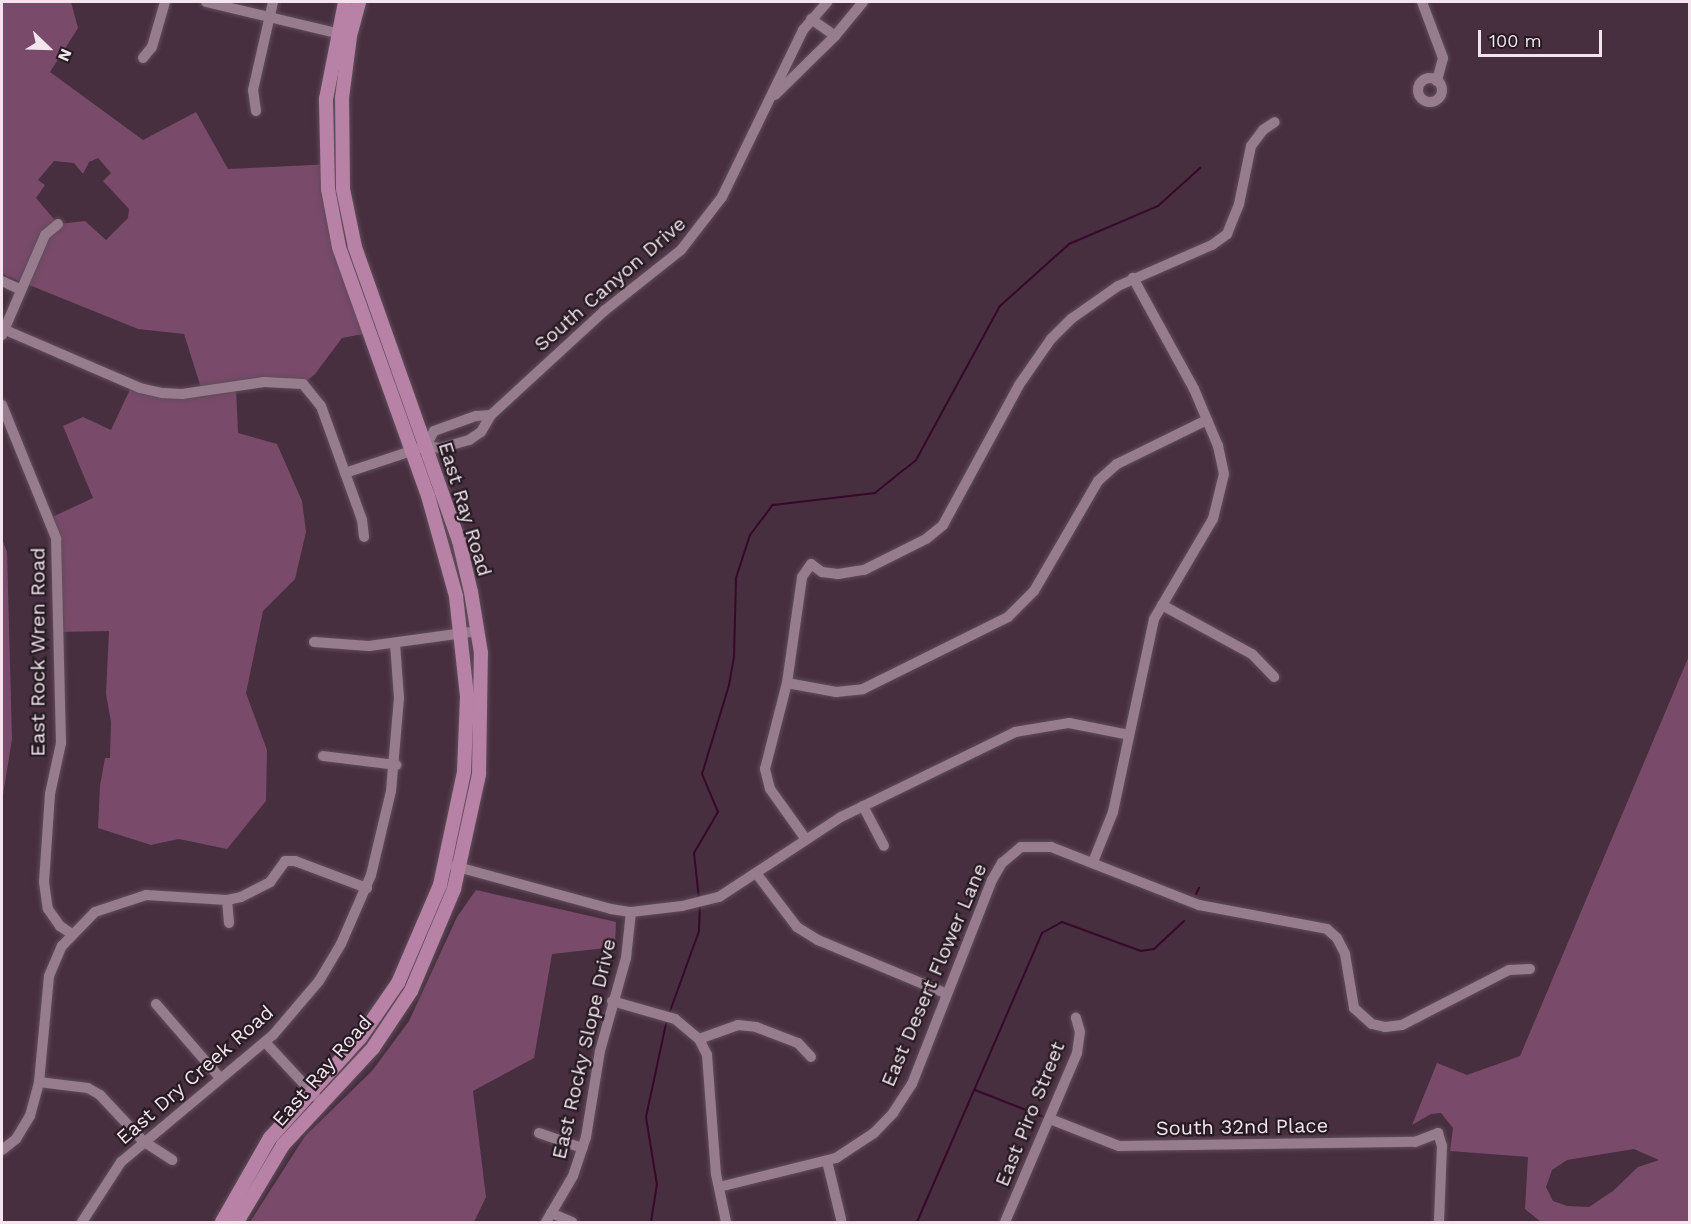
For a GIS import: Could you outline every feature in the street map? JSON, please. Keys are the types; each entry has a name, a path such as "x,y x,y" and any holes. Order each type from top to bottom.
{"main road":[{"name":"East Ray Road","path":"237,1222 283,1145 373,1048 411,991 431,950 479,774 482,698 478,631 459,541 417,448 359,308 333,219 326,143 326,99 343,34 345,2"},
{"name":"East Ray Road","path":"343,34 359,2"},
{"name":"East Ray Road","path":"222,1222 257,1157 354,1045 387,1000 453,865 466,744 462,634 442,539 417,448"}],"street":[{"path":"143,58 152,47 165,2"},
{"path":"206,2 343,34"},
{"path":"256,111 253,90 273,2"},
{"name":"South Canyon Drive","path":"417,448 441,448 461,443 482,432 491,415 604,311 681,250 702,227 722,196 769,102 782,70 811,19 826,2"},
{"name":"South Canyon Drive","path":"769,102 835,36 862,2"},
{"path":"1422,2 1443,58 1437,81"},
{"path":"811,19 835,36"},
{"path":"804,838 770,789 765,769 787,683 802,577 811,564 822,572 852,575 926,539 943,525 1019,385 1051,339 1097,299 1133,278 1212,245 1227,234 1239,204 1251,146 1263,130 1275,122"},
{"path":"58,224 45,235 2,332 140,388 162,393 182,394 264,382 303,384 321,406 364,537"},
{"path":"1133,278 1208,420 1218,446 1224,474 1219,505 1162,605 1149,638 1113,812 1093,862 1198,905 1327,929 1337,938 1345,954 1354,1008 1378,1026 1402,1025 1509,969 1530,969"},
{"path":"2,281 21,290"},
{"name":"East Rock Wren Road","path":"2,405 56,538 61,743 50,794 44,882 48,909 60,926 72,934"},
{"name":"South Canyon Drive","path":"417,448 434,431 491,415"},
{"path":"787,683 836,692 863,689 1008,617 1034,591 1098,481 1117,464 1208,420"},
{"path":"454,424 461,443"},
{"path":"345,474 417,448"},
{"path":"1162,605 1252,654 1274,677"},
{"path":"314,642 348,646 395,643 478,631"},
{"name":"East Dry Creek Road","path":"82,1222 107,1179 143,1141 265,1042 319,981 367,888 396,765 399,698 395,643"},
{"path":"453,865 631,912 719,897 804,838 863,806 1015,732 1069,723 1129,735"},
{"path":"323,756 396,765"},
{"path":"863,806 884,846"},
{"name":"East Desert Flower Lane","path":"719,1187 827,1161 855,1148 893,1113 912,1084 945,993 992,880 1002,863 1021,847 1052,847 1093,862"},
{"path":"2,1150 16,1139 30,1116 39,1082 49,976 72,934 95,912 146,896 227,900 254,893 270,882 285,861 295,861 367,888"},
{"path":"756,873 797,927 818,940 945,993"},
{"path":"227,900 229,923"},
{"name":"East Rocky Slope Drive","path":"549,1218 573,1176 582,1148 612,1001 626,958 631,912"},
{"path":"612,1001 675,1019 699,1038 707,1055 719,1187 726,1222"},
{"path":"156,1004 220,1078"},
{"name":"East Piro Street","path":"1005,1222 1050,1119 1080,1041 1076,1018"},
{"path":"699,1038 738,1025 756,1027 798,1043 811,1057"},
{"path":"265,1042 322,1103"},
{"path":"39,1082 88,1089 100,1095 143,1141 172,1160"},
{"name":"South 32nd Place","path":"1050,1119 1119,1146 1414,1142 1438,1133 1442,1146 1439,1222"},
{"path":"539,1133 582,1148"},
{"path":"827,1161 841,1219"},
{"path":"549,1218 572,1222"}],"shaded area":[{"path":"2,2 71,2 78,28 50,72 143,140 196,112 228,169 334,164 340,219 363,334 342,338 315,374 303,384 236,387 238,433 277,444 302,501 306,532 295,579 263,611 246,693 267,750 266,801 227,849 179,839 151,845 98,828 100,786 105,758 110,758 111,722 106,694 109,631 58,632 58,561 48,519 93,498 63,426 83,417 111,430 132,385 202,391 184,334 138,329 2,274","holes":["98,158 111,173 103,181 129,209 128,218 106,240 85,221 58,224 36,198 45,185 38,180 54,161 74,163 83,174 89,162"]},
{"path":"2,539 7,552 12,739 2,801"},
{"path":"1689,656 1689,1222 1541,1222 1525,1209 1528,1157 1450,1151 1453,1128 1441,1113 1431,1114 1412,1125 1437,1063 1467,1075 1520,1056","holes":["1634,1149 1659,1160 1638,1167 1613,1191 1589,1207 1567,1206 1553,1201 1546,1187 1552,1170 1567,1160"]},
{"path":"476,890 616,922 615,947 552,954 534,1058 473,1091 486,1197 474,1222 250,1222 305,1136 372,1071 409,1021 457,917"}],"waterway":[{"path":"699,899 694,853 718,812 702,774 729,685 734,656 736,578 750,535 773,505 875,493 905,469 916,460 1000,306 1069,244 1158,206 1200,168"},
{"path":"1196,894 1199,888"},
{"path":"669,1014 699,931 700,905"},
{"path":"917,1222 1042,933 1062,922 1141,951 1154,949 1184,921"},
{"path":"651,1222 657,1185 646,1117 667,1019"},
{"path":"975,1090 1044,1117"}]}
